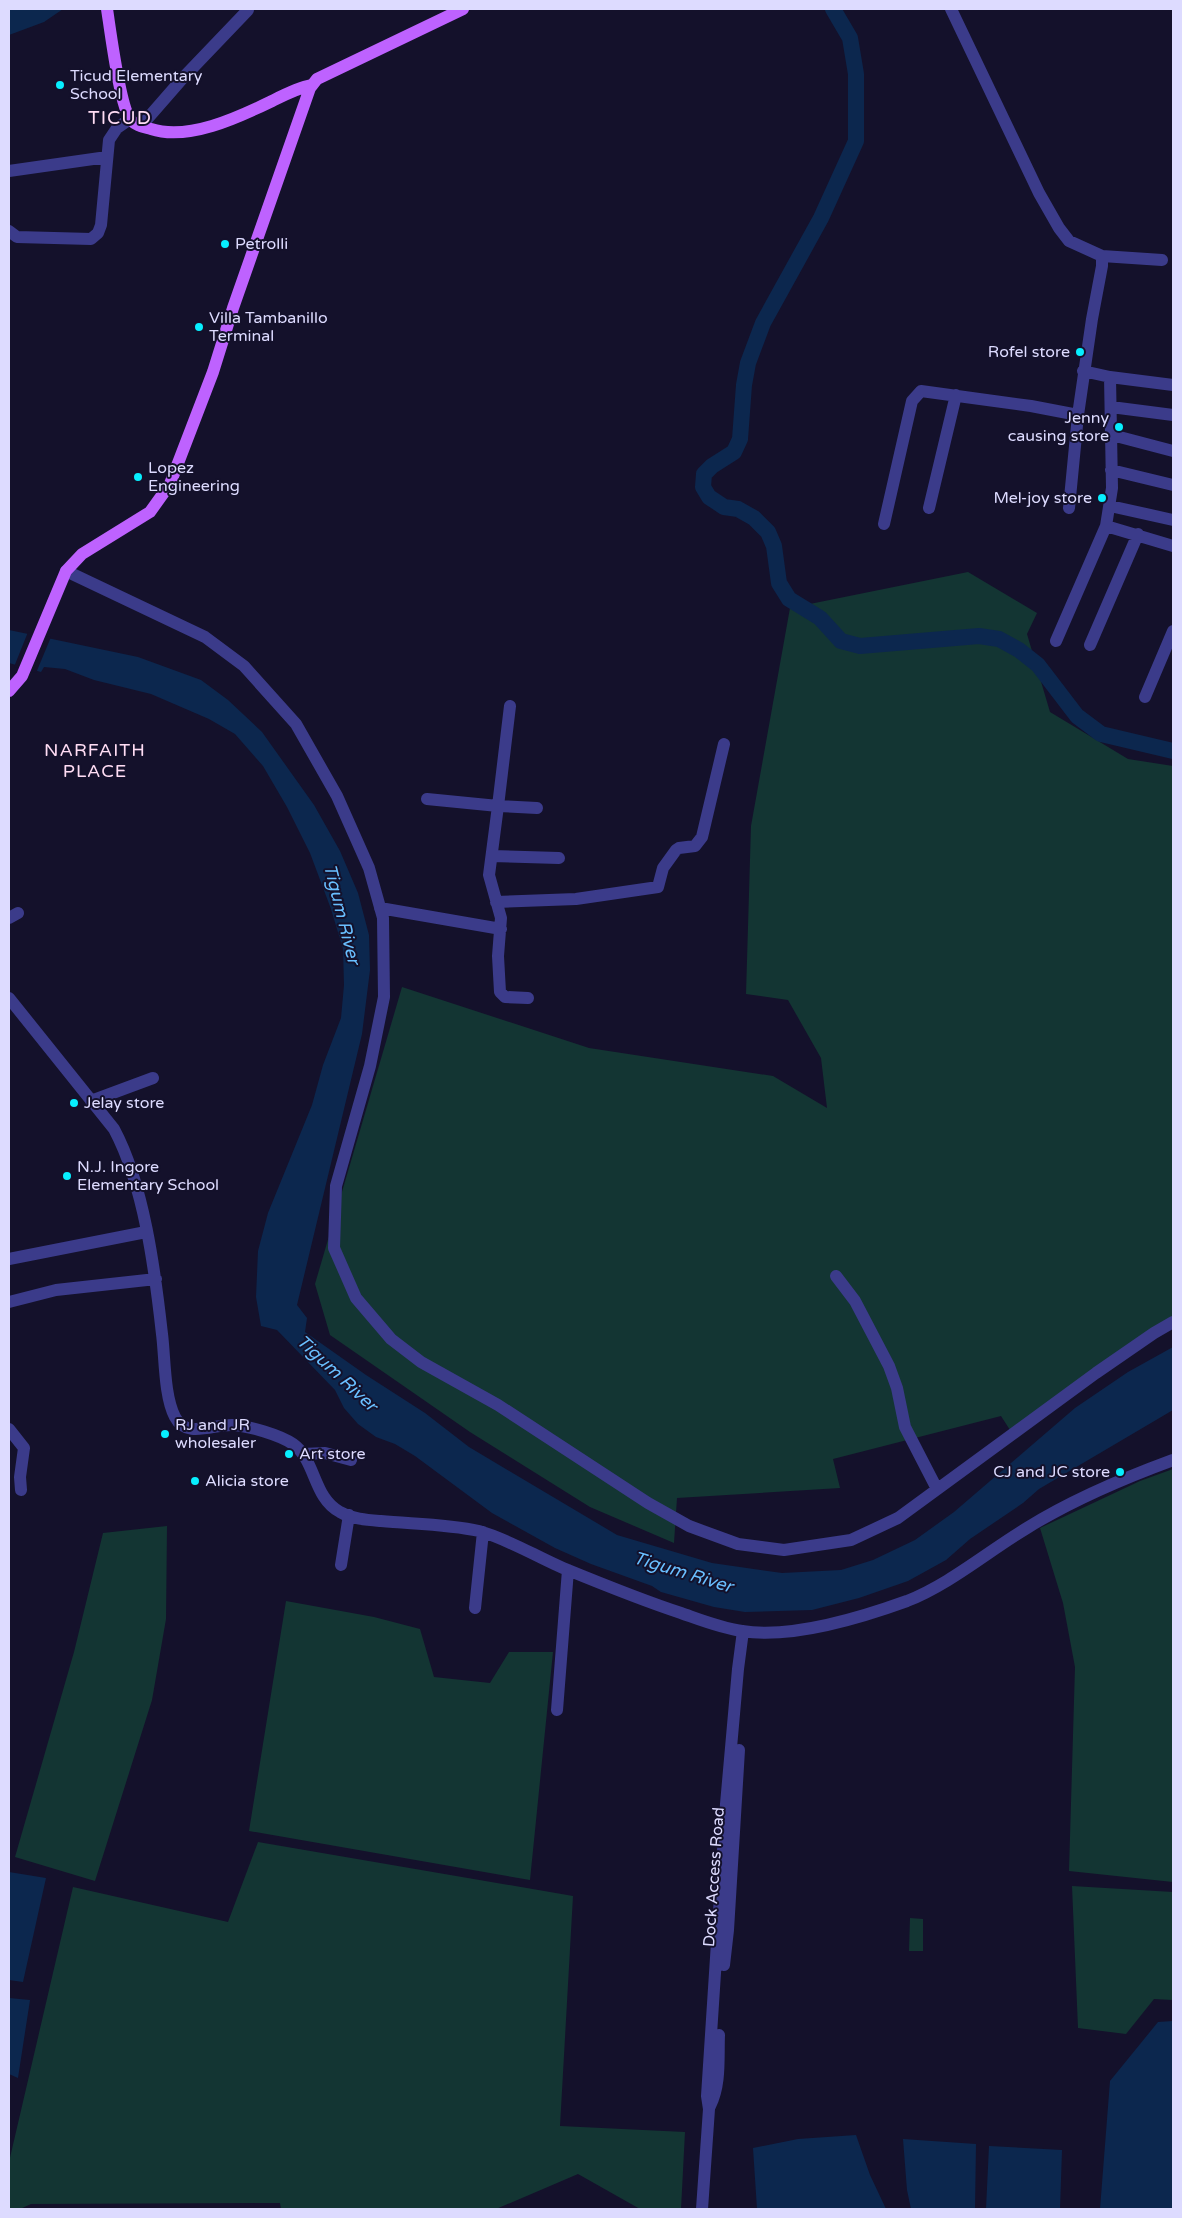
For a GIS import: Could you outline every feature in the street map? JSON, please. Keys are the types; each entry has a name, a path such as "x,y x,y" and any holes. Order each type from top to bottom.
{"main road":[{"path":"107,9 120,86 130,119 142,126 160,132 180,132 224,123 298,88 312,85"},
{"path":"9,692 22,676 63,575 82,554 150,512 170,484 213,372 305,97 312,85 317,79 463,9"}],"street":[{"path":"951,9 1039,193 1059,228 1069,241 1102,256 1162,260"},
{"path":"142,126 182,79 248,10"},
{"path":"9,231 17,237 91,239 98,233 101,225 109,140 117,128 130,119"},
{"path":"9,171 107,157"},
{"path":"1069,508 1078,415 1102,256"},
{"path":"1084,371 1110,378 1173,385"},
{"path":"1056,641 1106,526 1112,488 1110,378"},
{"path":"884,524 912,401 921,391 1078,415"},
{"path":"929,508 956,395"},
{"path":"1111,407 1173,416"},
{"path":"1112,435 1173,451"},
{"path":"1111,470 1173,486"},
{"path":"1110,506 1173,520"},
{"path":"1106,526 1173,546"},
{"path":"1090,645 1138,534"},
{"path":"63,575 205,637 244,666 296,724 337,796 369,868 383,918 384,997 370,1066 336,1186 334,1248 356,1298 391,1339 421,1362 498,1404 648,1503 689,1526 738,1544 784,1550 851,1540 898,1518 1096,1373 1173,1322"},
{"path":"1145,697 1168,658 1173,631"},
{"path":"510,706 489,875 501,918 498,956 500,992 505,997 528,998"},
{"path":"496,902 576,898 658,887 663,868 676,850 695,846 702,838 724,744"},
{"path":"427,800 536,808"},
{"path":"492,856 559,858"},
{"path":"380,908 500,929"},
{"path":"9,998 114,1129 123,1146 146,1232 156,1279 169,1393 174,1416 184,1426 193,1430 233,1425 277,1436 293,1444 303,1454 314,1481 329,1503 341,1513 364,1519 483,1532 568,1570 649,1602 707,1622 743,1631 777,1632 816,1626 910,1599 938,1586 1029,1526 1139,1473 1173,1460"},
{"path":"91,1101 153,1078"},
{"path":"9,1258 146,1232"},
{"path":"836,1276 856,1301 889,1366 897,1388 905,1427 937,1489"},
{"path":"9,1302 56,1290 156,1279"},
{"path":"9,1429 24,1448 20,1477 21,1490"},
{"path":"303,1454 325,1453 351,1460"},
{"path":"341,1565 349,1515"},
{"path":"475,1608 483,1532"},
{"path":"556,1710 568,1570"},
{"name":"Dock Access Road","path":"702,2209 709,2109 706,2096 726,1804 743,1631"}],"green space":[{"path":"968,572 1037,613 1027,634 1050,712 1128,759 1173,766 1173,1318 1010,1430 1001,1416 833,1459 840,1488 677,1498 674,1543 590,1507 470,1432 330,1335 315,1284 402,987 589,1048 773,1076 827,1108 821,1058 788,1000 746,994 751,826 790,608"},
{"path":"1173,1469 1173,1882 1069,1871 1075,1667 1063,1603 1040,1528 1140,1481"},
{"path":"167,1526 166,1619 152,1700 95,1881 15,1857 74,1652 103,1533"},
{"path":"286,1601 374,1617 420,1629 434,1677 490,1683 509,1652 553,1652 530,1880 249,1831"},
{"path":"258,1842 573,1896 560,2126 685,2132 681,2209 640,2209 578,2174 496,2209 281,2209 280,2203 31,2204 20,2209 9,2209 9,2162 73,1887 228,1922"},
{"path":"1072,1886 1173,1892 1173,2000 1154,1999 1126,2034 1078,2028"},
{"path":"910,1918 923,1919 923,1951 909,1951"}],"water":[{"path":"9,9 63,9 44,22 9,35"},
{"name":"Tigum River","path":"9,630 138,657 201,680 228,700 262,732 314,805 340,851 358,893 369,935 370,970 362,1034 297,1305 307,1318 305,1332 366,1375 425,1413 469,1447 617,1535 712,1563 782,1573 841,1570 873,1560 915,1540 954,1512 1075,1408 1128,1372 1173,1347 1173,1410 1039,1489 1023,1503 970,1539 946,1560 908,1581 859,1598 812,1610 745,1612 714,1607 661,1592 652,1586 591,1564 555,1548 492,1513 415,1456 395,1444 376,1437 358,1424 344,1408 335,1390 277,1330 261,1326 256,1297 258,1251 268,1213 312,1105 323,1065 341,1018 344,985 343,949 331,909 310,853 287,807 263,766 235,734 209,719 151,694 94,680 65,669 44,667 41,672 9,663"},
{"path":"9,1872 46,1878 23,1982 9,1980"},
{"path":"9,1998 30,2000 18,2078 9,2074"},
{"path":"1173,2021 1173,2209 1100,2209 1110,2081 1158,2022"},
{"path":"856,2135 870,2175 886,2209 757,2209 753,2148 798,2139"},
{"path":"903,2139 976,2144 975,2209 911,2209 907,2190"},
{"path":"989,2146 1062,2150 1060,2209 986,2209"}],"pier":[{"path":"28,632 51,637 36,673 14,667"}],"waterway":[{"path":"833,9 850,38 856,74 856,141 821,218 763,323 748,363 744,385 740,439 734,452 712,466 704,474 703,487 709,497 724,507 738,509 754,518 768,532 774,546 779,583 789,599 820,618 841,641 860,646 979,636 999,639 1019,650 1038,665 1077,716 1101,734 1173,751"}],"place":[{"name":"Ticud Elementary School","path":"60,85"},
{"name":"Petrolli","path":"225,244"},
{"name":"Villa Tambanillo Terminal","path":"199,327"},
{"name":"Rofel store","path":"1080,352"},
{"name":"Jenny causing store","path":"1119,427"},
{"name":"Lopez Engineering","path":"138,477"},
{"name":"Mel-joy store","path":"1102,498"},
{"name":"Jelay store","path":"74,1103"},
{"name":"N.J. Ingore Elementary School","path":"67,1176"},
{"name":"RJ and JR wholesaler","path":"165,1434"},
{"name":"Art store","path":"289,1454"},
{"name":"CJ and JC store","path":"1120,1472"},
{"name":"Alicia store","path":"195,1481"}],"district":[{"name":"TICUD","path":"120,118"},
{"name":"NARFAITH PLACE","path":"95,760"}]}
